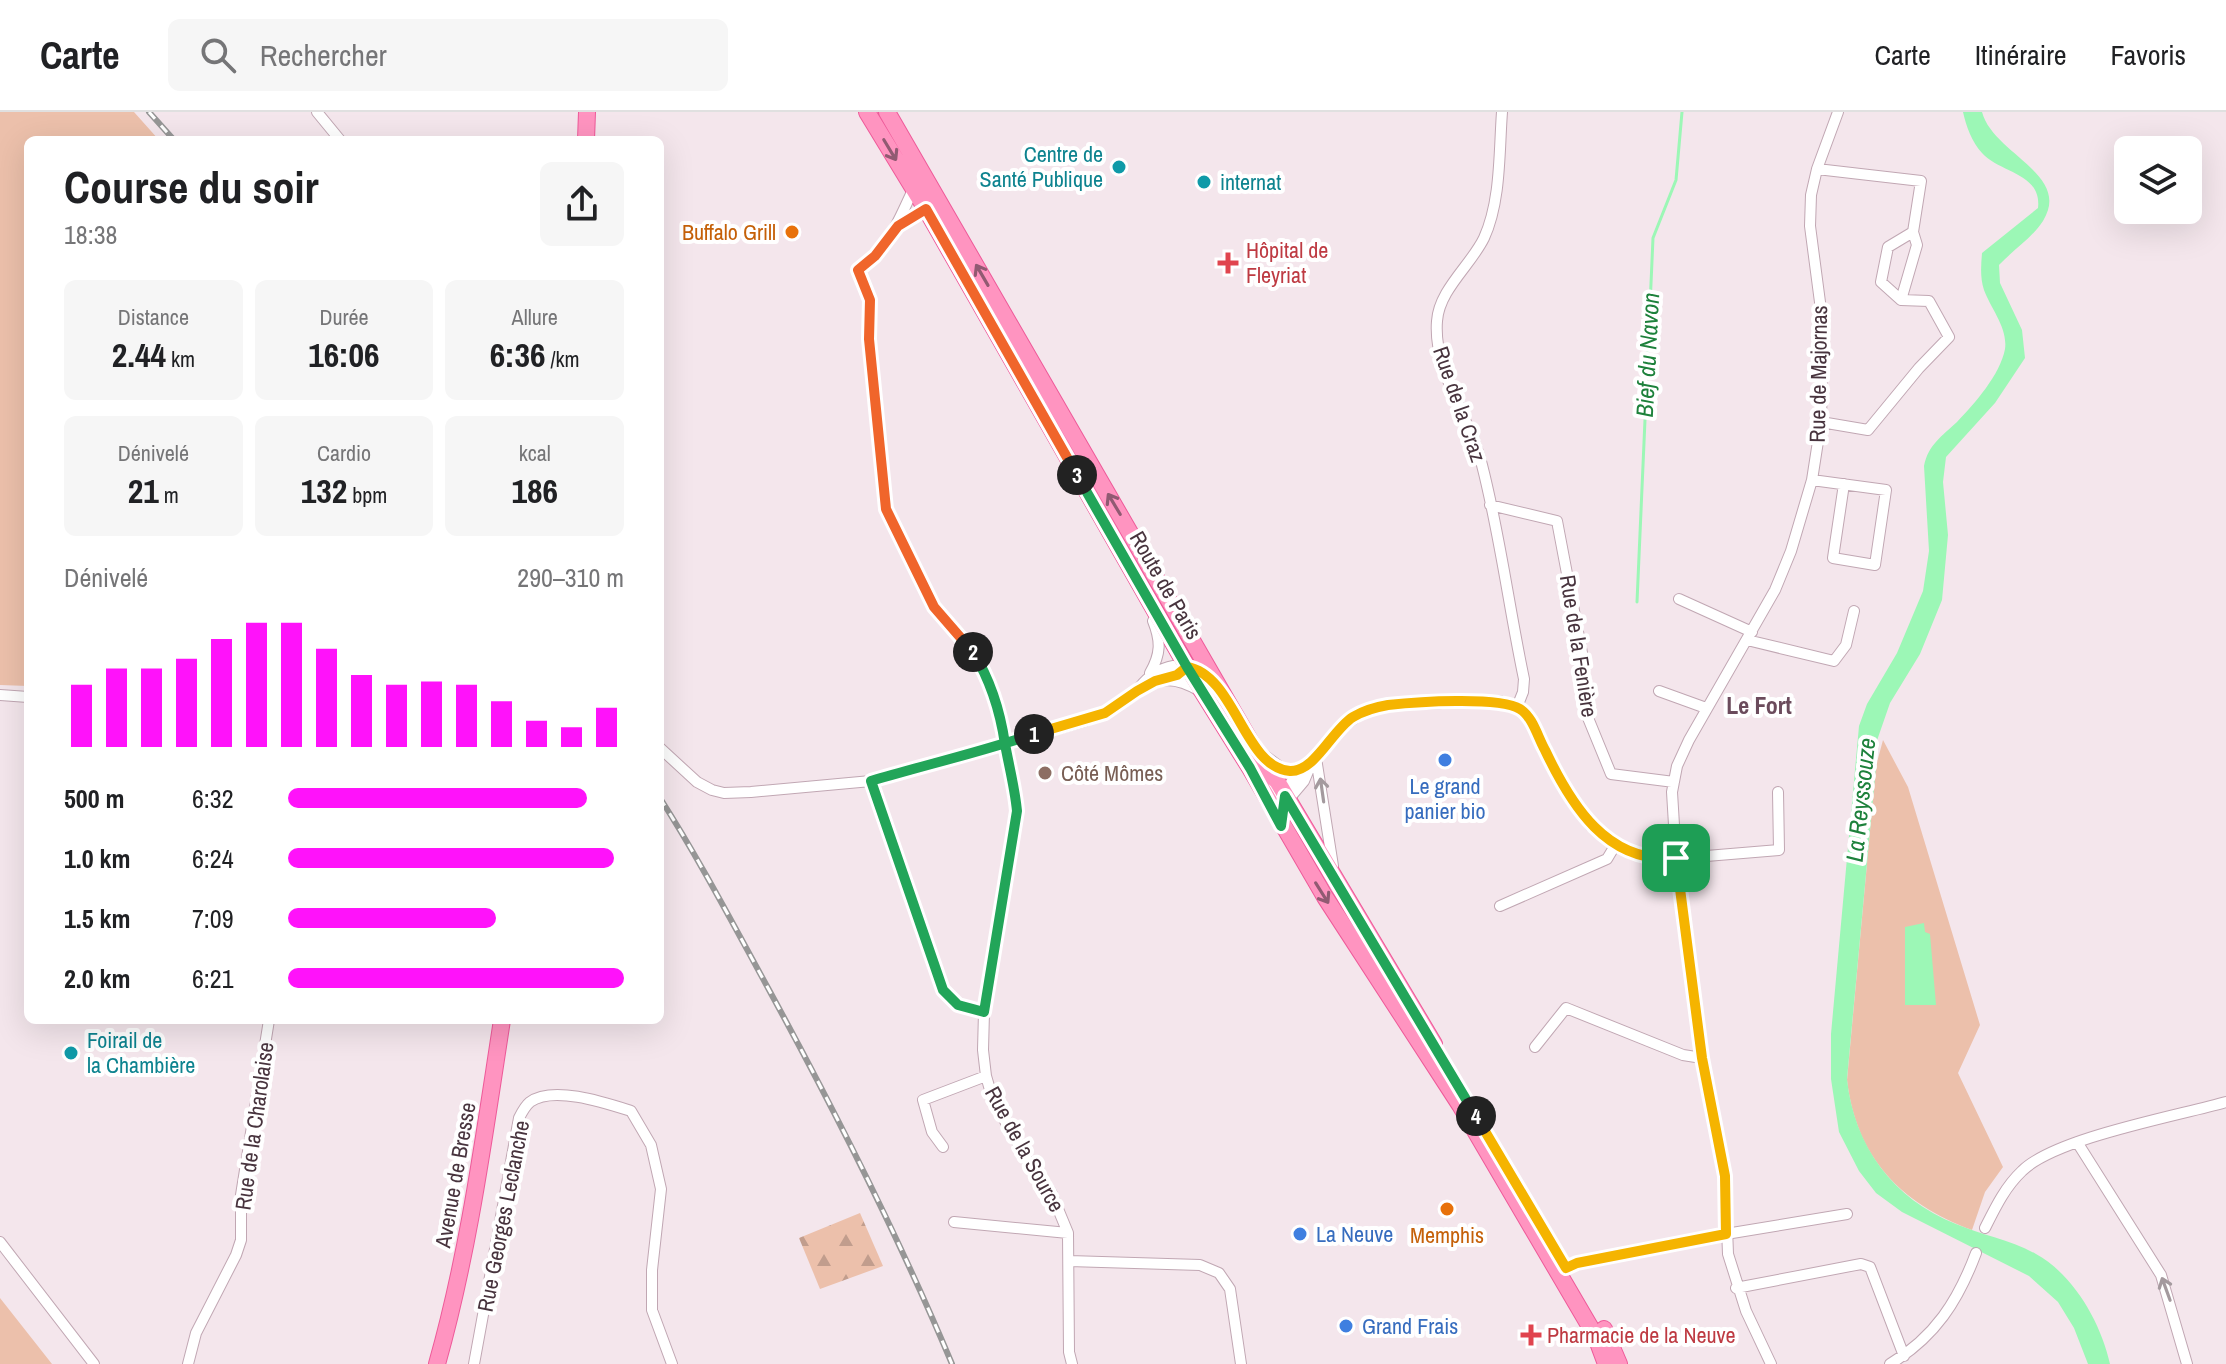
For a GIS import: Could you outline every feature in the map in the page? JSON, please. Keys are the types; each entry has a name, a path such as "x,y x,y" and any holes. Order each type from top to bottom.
{"main road":[{"path":"585,112 586,136"},
{"name":"Route de Paris","path":"867,112 914,188 1187,667 1250,768 1281,826 1460,1105 1596,1337 1606,1364"},
{"name":"Route de Paris","path":"887,112 1252,744 1605,1331 1619,1364"},
{"name":"Avenue de Bresse","path":"439,1364 474,1203 501,1024"}],"street":[{"path":"317,112 337,136"},
{"name":"Rue de la Craz","path":"1502,112 1492,215 1475,255 1444,297 1437,316 1436,332 1445,368 1482,462 1524,679 1517,707"},
{"name":"Rue de Majornas","path":"1771,1364 1736,1288 1728,1254 1725,1176 1702,1058 1676,858 1674,782 1677,766 1706,708 1775,590 1791,551 1812,480 1821,422 1823,325 1810,226 1811,195 1838,112"},
{"path":"1817,169 1921,181 1913,232 1917,245 1901,300"},
{"path":"898,226 914,188"},
{"path":"898,226 926,209"},
{"name":"Rue de la Source","path":"898,226 875,256 858,270 870,300 869,339 886,509 934,607 983,668 993,690 1005,744 1017,811 984,1012 983,1050 986,1076 999,1111 1028,1161 1051,1192 1068,1233 1069,1352 1072,1364"},
{"path":"1821,422 1868,430 1949,337 1929,301 1901,300 1881,282 1888,247 1913,232"},
{"path":"1812,480 1844,484 1886,490 1875,565 1833,558 1844,484"},
{"name":"Rue de la Fenière","path":"1490,505 1557,521 1583,658 1586,713 1611,774 1674,782"},
{"path":"1136,578 1160,641 1159,654 1150,675 1137,691"},
{"path":"1679,599 1750,636 1834,661 1846,645 1854,611"},
{"path":"664,752 697,782 724,793 829,787 871,781 1105,713 1155,681 1177,675 1187,667 1195,644"},
{"path":"1150,675 1165,667 1187,667 1202,672 1223,693"},
{"path":"1165,679 1182,682 1205,694"},
{"path":"1659,691 1706,708"},
{"path":"0,695 24,697"},
{"path":"1250,768 1271,791 1285,796 1299,790 1314,760 1336,731 1351,719 1386,705 1500,701 1526,713 1571,800 1591,826 1616,844 1658,860 1779,850 1778,792"},
{"path":"1252,744 1283,769 1300,769"},
{"path":"1281,826 1288,787 1300,769 1314,760"},
{"path":"1314,760 1335,878"},
{"path":"871,781 943,990 958,1005 984,1012"},
{"path":"1500,906 1607,859 1616,844"},
{"path":"1535,1047 1566,1008 1683,1055 1702,1058"},
{"name":"Rue de la Charolaise","path":"188,1364 196,1333 241,1240 241,1195 268,1024"},
{"path":"943,1147 932,1132 923,1100 986,1076"},
{"name":"Rue Georges Leclanche","path":"474,1364 519,1118 527,1103 560,1094 631,1111 651,1145 661,1189 652,1270 652,1310 672,1364"},
{"path":"1985,1228 2004,1191 2022,1170 2050,1153 2077,1142 2226,1102"},
{"path":"2077,1142 2161,1275 2187,1364"},
{"path":"1566,1268 1577,1263 1726,1234 1847,1214"},
{"path":"954,1222 1068,1233"},
{"path":"0,1242 94,1364"},
{"path":"1890,1364 1904,1356 1949,1311 1963,1289 1976,1253"},
{"path":"1069,1261 1200,1265 1219,1273 1230,1289 1241,1364"},
{"path":"1736,1288 1861,1264 1870,1267 1904,1356"}],"green space":[{"path":"0,112 134,112 155,136 24,136 24,686 0,685"},
{"path":"1883,740 1908,787 1980,1025 1958,1073 2003,1167 1985,1192 1972,1230 1923,1206 1886,1174 1860,1132 1847,1080 1876,766"},
{"path":"860,1213 883,1266 820,1289 799,1238"},
{"path":"0,1298 52,1364 0,1364"}],"water":[{"name":"La Reyssouze","path":"1963,112 1982,112 2000,140 2039,177 2047,190 2049,205 2039,227 1999,265 2000,283 2022,330 2025,358 1995,403 1946,457 1943,482 1948,535 1942,600 1920,654 1890,703 1873,752 1876,766 1847,1079 1858,1126 1868,1148 1896,1185 1934,1213 2026,1249 2050,1263 2074,1287 2093,1317 2110,1364 2088,1364 2074,1328 2058,1302 2029,1276 1902,1212 1876,1193 1859,1171 1839,1132 1831,1079 1831,1034 1859,726 1867,704 1897,653 1923,591 1929,551 1926,459 1936,441 1986,388 1998,369 2005,349 2002,326 1983,285 1982,253 2038,208 2037,196 2027,180 1990,160 1978,149"},
{"path":"1924,923 1925,932 1930,934 1936,1005 1905,1005 1905,927"}],"waterway":[{"name":"Bief du Navon","path":"1637,602 1653,238 1676,180 1682,112"}],"railway":[{"path":"149,112 170,136"},
{"path":"664,805 729,916 841,1127 888,1221 952,1364"}],"place":[{"name":"Centre de Santé Publique","path":"1119,167"},
{"name":"internat","path":"1204,182"},
{"name":"Buffalo Grill","path":"792,232"},
{"name":"Hôpital de Fleyriat","path":"1228,263"},
{"name":"Le grand panier bio","path":"1445,760"},
{"name":"Côté Mômes","path":"1045,773"},
{"name":"Foirail de la Chambière","path":"71,1053"},
{"name":"Memphis","path":"1447,1209"},
{"name":"La Neuve","path":"1300,1234"},
{"name":"Grand Frais","path":"1346,1326"},
{"name":"Pharmacie de la Neuve","path":"1531,1335"}],"district":[{"name":"Le Fort","path":"1759,706"}],"route":[{"path":"1676,858 1658,860 1635,853 1612,842 1591,826 1571,800 1526,713 1517,707 1500,701 1386,705 1351,719 1336,731 1312,762 1297,770 1287,771 1271,762 1252,744 1223,693 1202,672 1187,667 1177,675 1155,681 1119,705 1085,721 1041,732 1005,744 982,751 871,781 939,980 943,990 958,1005 984,1012 1017,811 1016,798 1012,781 1005,744 1001,719 993,690 970,648 934,607 886,509 869,339 870,300 858,270 875,256 898,226 926,209 1187,667 1250,768 1281,826 1285,796 1566,1268 1577,1263 1726,1234 1725,1176 1702,1058 1676,858"}]}
